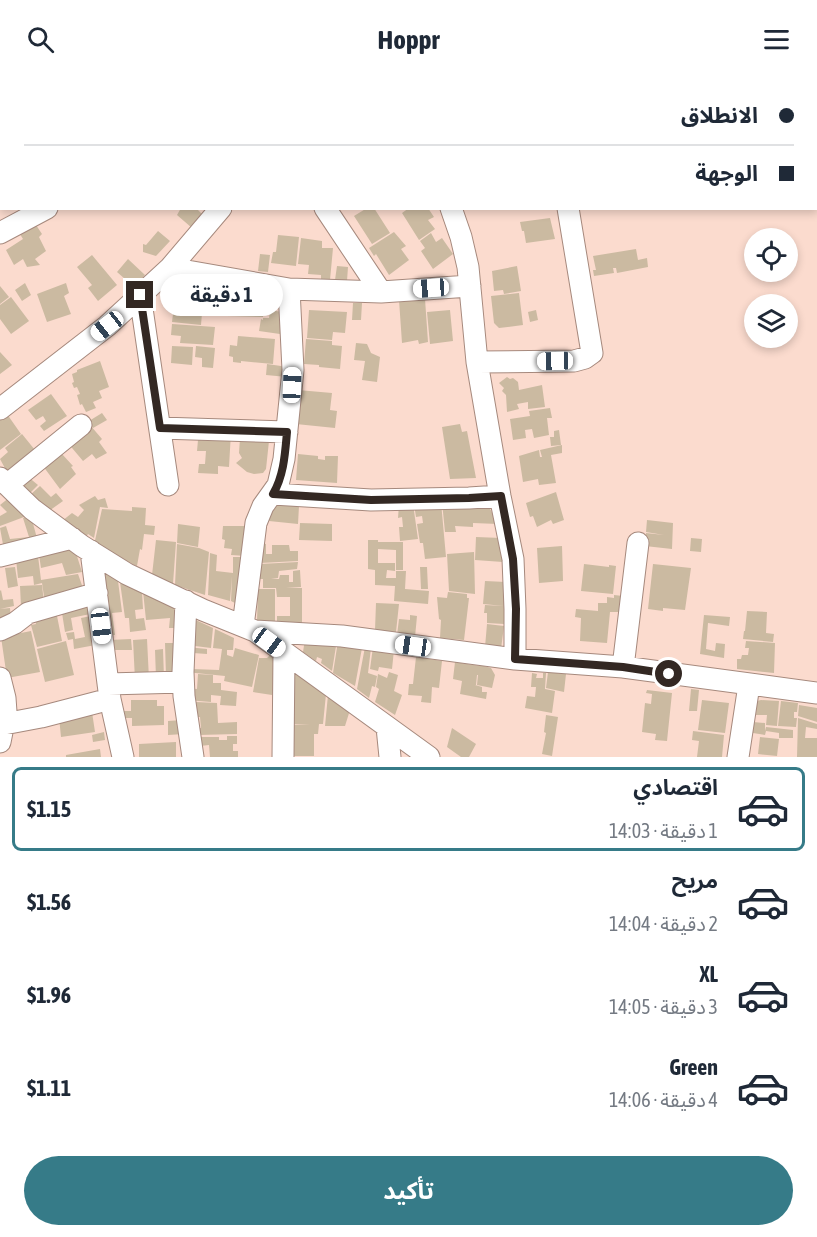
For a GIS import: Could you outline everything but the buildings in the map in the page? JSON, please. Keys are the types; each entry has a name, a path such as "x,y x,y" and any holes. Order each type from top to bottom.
{"street":[{"path":"0,233 43,210"},
{"path":"0,408 107,326 170,268 219,210"},
{"path":"326,210 381,292"},
{"path":"452,210 468,267 477,362 513,559 516,609 515,659"},
{"path":"477,362 574,361 592,353 568,210"},
{"path":"170,268 289,289 381,292 470,286"},
{"path":"249,628 256,523 282,474 287,432 293,370 289,289"},
{"path":"140,295 168,485"},
{"path":"81,425 4,482 32,509 91,551 127,574 249,628 429,757"},
{"path":"160,428 287,432"},
{"path":"273,494 371,500 501,496"},
{"path":"0,556 72,538"},
{"path":"623,667 638,543"},
{"path":"91,551 109,692 123,757"},
{"path":"0,630 15,623 28,613 97,594"},
{"path":"186,602 183,682 193,757"},
{"path":"249,628 342,636 515,659 623,667 817,693"},
{"path":"283,757 284,652"},
{"path":"0,678 6,712 1,730"},
{"path":"1,730 109,692 183,682"},
{"path":"738,757 749,685"},
{"path":"387,727 390,757"}],"route":[{"path":"140,295 160,428 287,432 282,474 273,494 371,500 501,496 513,559 516,609 515,659 623,667 669,674"}]}
